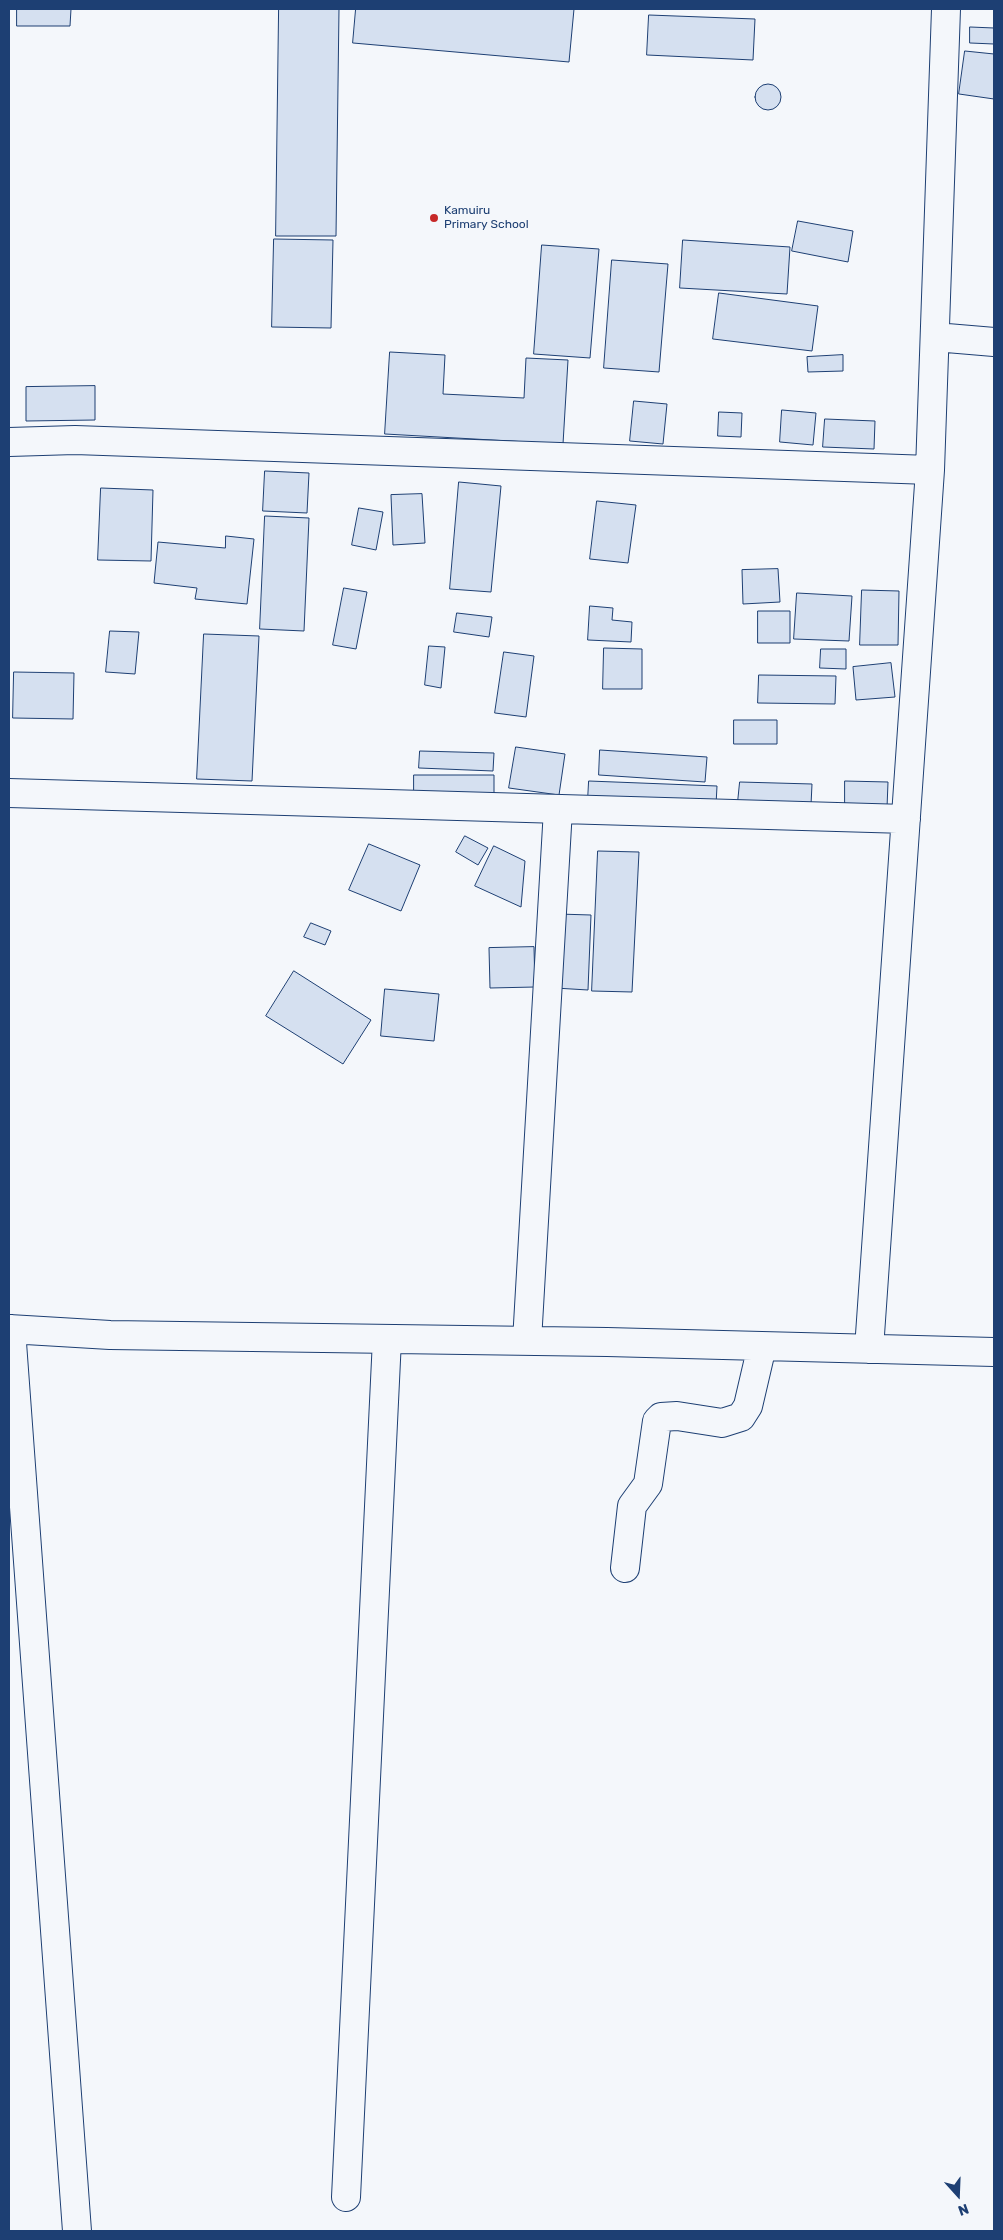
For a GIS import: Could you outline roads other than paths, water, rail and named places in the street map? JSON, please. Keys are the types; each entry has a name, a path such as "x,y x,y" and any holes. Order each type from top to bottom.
{"street":[{"path":"869,1349 930,470 946,9"},
{"path":"935,337 994,342"},
{"path":"9,442 75,440 930,470"},
{"path":"9,793 906,819"},
{"path":"526,1341 558,809"},
{"path":"77,2231 10,1329 110,1335 526,1341 994,1352"},
{"path":"346,2197 387,1339"},
{"path":"625,1568 632,1506 648,1484 657,1421 661,1417 677,1416 722,1423 742,1417 748,1406 762,1346"}],"place":[{"name":"Kamuiru Primary School","path":"434,218"}]}
